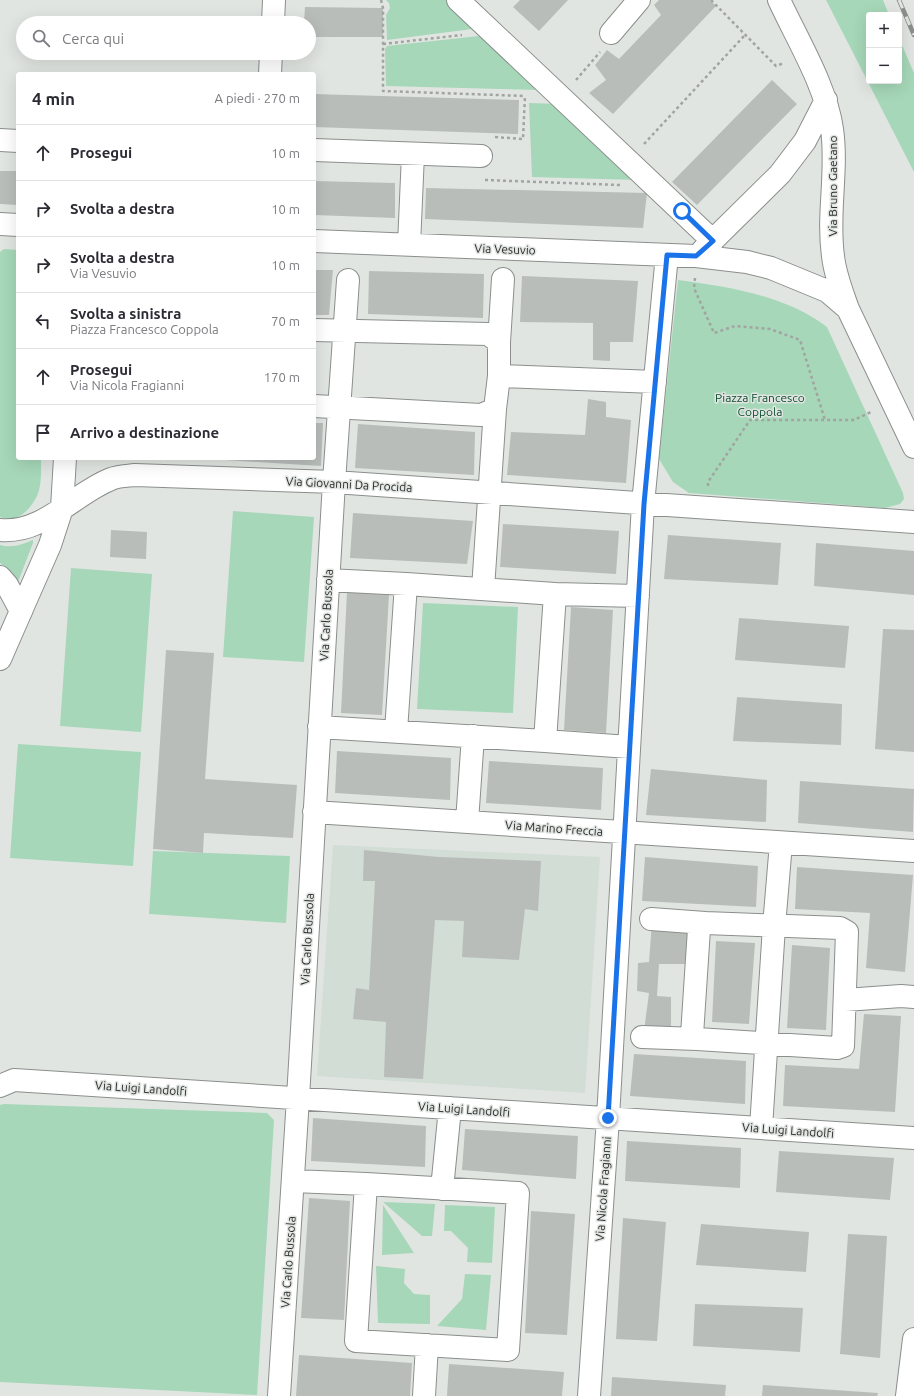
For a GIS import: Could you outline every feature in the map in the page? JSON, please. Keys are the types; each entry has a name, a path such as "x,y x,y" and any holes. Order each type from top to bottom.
{"street":[{"path":"273,16 274,0"},
{"path":"458,0 713,241"},
{"path":"611,32 639,0"},
{"name":"Via Bruno Gaetano","path":"779,0 826,100 834,148 831,233 832,256 836,276 848,309"},
{"path":"270,72 271,60"},
{"path":"696,256 780,174 805,142 826,100"},
{"path":"0,140 16,141"},
{"path":"316,150 481,156"},
{"path":"409,245 413,154"},
{"path":"0,224 16,225"},
{"name":"Via Vesuvio","path":"316,241 696,256"},
{"path":"667,255 644,504 914,522"},
{"path":"696,256 747,262 771,268 826,291 848,309 914,447"},
{"path":"484,589 495,408 499,376 499,342 503,279"},
{"name":"Via Carlo Bussola","path":"279,1396 343,330 348,280"},
{"path":"316,330 488,334 499,342"},
{"path":"499,376 655,382"},
{"path":"316,406 481,415 495,408"},
{"path":"0,659 50,545 62,508 65,460"},
{"name":"Via Giovanni Da Procida","path":"0,530 11,531 27,528 41,522 112,478 135,475 334,482 644,504"},
{"name":"Via Nicola Fragianni","path":"589,1396 608,1118 644,504"},
{"path":"0,577 7,585 21,611"},
{"path":"328,580 555,594 638,596"},
{"path":"396,731 406,584"},
{"path":"545,741 555,594"},
{"path":"319,727 629,747"},
{"path":"467,822 473,736"},
{"name":"Via Marino Freccia","path":"314,812 914,851"},
{"path":"761,1128 781,843"},
{"path":"642,1037 837,1048 843,1046 847,932 840,928 704,923 651,919"},
{"path":"697,1039 692,1035 693,1013 699,929 704,923"},
{"path":"845,1000 901,996 914,997"},
{"name":"Via Luigi Landolfi","path":"5,1079 914,1138"},
{"path":"442,1188 450,1108"},
{"path":"293,1181 366,1184 442,1188 518,1194 508,1350 356,1341 366,1184"},
{"path":"907,1396 914,1340"},
{"path":"424,1396 427,1345"}],"path":[{"path":"381,0 383,8 383,91 562,97 604,47 611,32"},
{"path":"711,0 777,66 804,52"},
{"path":"383,44 491,31"},
{"path":"629,160 745,35"},
{"path":"525,96 523,139 482,137 480,180 656,186"},
{"path":"696,256 694,288 714,333 735,326 770,329 800,340 825,420"},
{"path":"706,508 708,482 750,420 854,420 892,402"}],"shaded area":[{"path":"333,845 600,857 585,1093 317,1076"}],"green space":[{"path":"386,0 450,0 480,28 387,40 386,15 390,8 389,3"},
{"path":"826,0 883,0 888,12 866,12 866,78"},
{"path":"488,35 542,90 386,86 385,49 387,46"},
{"path":"902,45 914,73 914,172 869,84 902,84"},
{"path":"529,103 559,104 638,180 532,177"},
{"path":"4,249 16,250 16,460 41,460 39,492 27,511 12,519 0,517 0,252"},
{"name":"Piazza Francesco Coppola","path":"678,280 756,294 793,307 827,327 903,493 904,499 900,504 885,508 689,493 673,482 659,459"},
{"path":"233,511 314,517 304,662 223,657"},
{"path":"33,540 18,582 10,571 0,563 0,545 16,546"},
{"path":"71,568 152,574 141,732 60,726"},
{"path":"423,603 518,607 513,713 417,709"},
{"path":"18,744 141,752 133,866 10,858"},
{"path":"153,851 290,856 286,923 149,914"},
{"path":"0,1105 267,1113 274,1120 257,1395 0,1382"},
{"path":"383,1202 435,1204 432,1236 422,1236"},
{"path":"383,1205 414,1253 382,1255"},
{"path":"445,1205 495,1207 492,1263 467,1262 468,1248 451,1231 444,1231"},
{"path":"376,1266 405,1269 404,1283 414,1294 430,1295 430,1324 378,1323"},
{"path":"465,1274 491,1275 486,1330 437,1326 462,1299"}],"building":[{"path":"520,0 568,0 539,31 513,7"},
{"path":"659,0 710,0 716,6 613,114 589,93 606,80 595,65 607,50 619,59 661,15 654,5"},
{"path":"305,7 383,8 383,37 316,37 316,16 304,16"},
{"path":"772,80 797,104 697,205 672,182"},
{"path":"316,94 519,100 518,134 316,127"},
{"path":"0,171 16,171 16,205 0,204"},
{"path":"316,181 395,183 395,218 316,215"},
{"path":"426,188 647,193 643,228 425,219"},
{"path":"316,270 333,270 329,315 316,315"},
{"path":"369,271 484,274 483,318 368,314"},
{"path":"522,276 638,281 633,342 610,342 610,361 593,360 593,323 520,322"},
{"path":"588,399 606,402 606,417 631,420 626,483 507,475 511,432 585,435"},
{"path":"316,423 323,423 321,466 225,460 316,460"},
{"path":"358,424 475,432 474,475 355,468"},
{"path":"353,513 473,521 467,564 350,558"},
{"path":"503,524 619,531 616,574 500,567"},
{"path":"111,530 147,532 146,559 110,557"},
{"path":"668,535 781,543 778,585 664,579"},
{"path":"816,543 914,551 914,595 814,586"},
{"path":"347,592 389,595 382,715 341,713"},
{"path":"571,607 613,610 606,733 564,730"},
{"path":"739,618 849,626 845,668 735,660"},
{"path":"883,629 914,630 914,752 875,749"},
{"path":"166,650 214,653 205,779 297,785 293,838 204,833 203,853 153,849"},
{"path":"737,697 842,704 841,745 733,741"},
{"path":"337,751 451,758 450,800 335,793"},
{"path":"489,761 603,768 601,810 486,803"},
{"path":"651,769 767,780 766,822 646,815"},
{"path":"800,781 914,789 913,832 798,823"},
{"path":"364,850 439,857 541,861 538,911 525,909 519,960 462,957 464,921 435,920 423,1079 384,1077 386,1022 353,1019 356,988 369,990 375,881 363,881"},
{"path":"645,857 758,866 756,907 642,901"},
{"path":"797,867 913,875 905,972 866,968 870,913 795,909"},
{"path":"652,922 690,925 689,964 659,964 657,996 671,997 671,1033 644,1031 649,993 637,991 638,963 649,962"},
{"path":"716,941 755,943 749,1024 712,1022"},
{"path":"792,945 830,948 826,1030 787,1028"},
{"path":"864,1014 901,1016 895,1112 783,1106 785,1065 859,1069"},
{"path":"634,1054 746,1061 745,1104 630,1096"},
{"path":"313,1118 426,1126 425,1167 311,1161"},
{"path":"465,1129 578,1136 576,1179 462,1170"},
{"path":"627,1141 741,1148 740,1188 625,1181"},
{"path":"779,1151 894,1158 890,1200 776,1192"},
{"path":"309,1198 350,1201 344,1320 301,1318"},
{"path":"531,1211 575,1214 567,1335 525,1333"},
{"path":"623,1218 666,1222 657,1341 616,1339"},
{"path":"701,1224 809,1232 806,1272 696,1265"},
{"path":"848,1234 887,1236 880,1358 840,1354"},
{"path":"695,1304 803,1308 800,1352 693,1346"},
{"path":"299,1355 412,1363 410,1396 296,1396"},
{"path":"449,1364 564,1372 562,1396 447,1396"},
{"path":"612,1377 726,1385 725,1396 611,1396"},
{"path":"763,1385 878,1393 877,1396 762,1396"}],"railway":[{"path":"899,0 914,35"}],"route":[{"path":"608,1118 644,504 667,255 696,256 713,241 682,211"}]}
